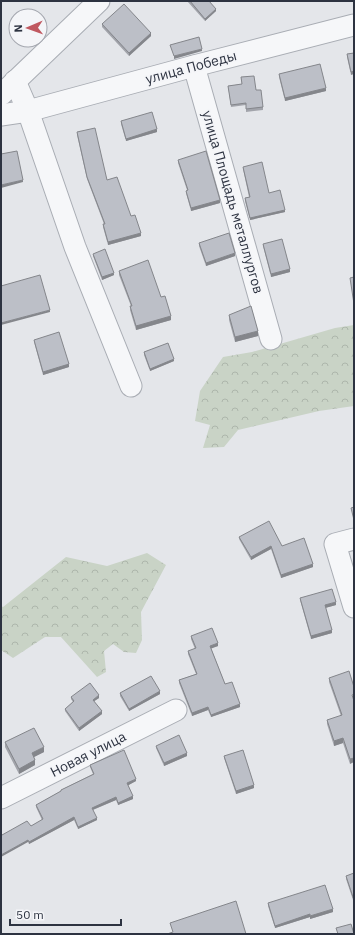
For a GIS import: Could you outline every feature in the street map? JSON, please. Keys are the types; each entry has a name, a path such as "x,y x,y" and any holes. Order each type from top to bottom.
{"street":[{"path":"100,1 8,88 28,111 75,247 131,386"},
{"name":"улица Победы","path":"1,115 28,111 194,66 354,26"},
{"name":"улица Площадь металлургов","path":"194,66 271,339"},
{"path":"344,542 354,607"},
{"name":"Новая улица","path":"1,798 176,710"}],"green space":[{"path":"354,325 354,406 319,411 238,430 224,447 203,448 210,425 195,421 200,391 223,357 252,352 335,328"},
{"path":"147,553 166,565 141,612 142,640 136,653 124,652 113,644 104,651 106,672 97,677 61,637 45,637 13,658 1,650 1,606 3,607 66,557 107,566"}],"building":[{"path":"190,1 209,1 216,9 205,19"},
{"path":"124,4 151,33 129,53 102,24"},
{"path":"199,37 202,49 174,56 170,45"},
{"path":"354,53 354,71 351,72 347,54"},
{"path":"320,64 326,88 285,98 279,74"},
{"path":"254,76 256,90 261,90 263,107 246,109 246,103 231,105 228,86 242,84 241,77"},
{"path":"152,112 157,129 126,139 121,121"},
{"path":"95,128 107,180 117,177 131,216 135,215 141,233 108,242 103,224 105,224 87,177 77,132"},
{"path":"17,151 23,180 1,185 1,154"},
{"path":"206,151 220,200 191,208 186,191 188,190 178,160"},
{"path":"262,162 269,193 280,190 285,210 250,218 245,198 250,197 243,167"},
{"path":"229,233 235,253 206,263 199,243"},
{"path":"282,239 290,269 271,274 263,244"},
{"path":"105,249 114,273 102,277 93,254"},
{"path":"148,260 161,297 165,296 171,316 136,326 130,306 132,306 119,271"},
{"path":"40,275 50,310 1,323 1,286"},
{"path":"354,277 354,304 350,278"},
{"path":"251,306 258,331 235,337 229,315"},
{"path":"59,332 69,364 43,372 34,340"},
{"path":"168,343 174,359 150,369 144,352"},
{"path":"354,507 354,520 351,508"},
{"path":"269,521 282,546 304,538 313,564 281,575 271,546 251,557 239,537"},
{"path":"332,589 336,602 325,605 332,630 311,636 300,598"},
{"path":"212,628 218,643 210,646 225,684 232,682 240,704 211,715 208,707 192,713 179,680 197,674 188,651 196,648 191,636"},
{"path":"349,671 354,687 354,694 352,695 354,701 354,758 350,759 343,738 334,741 327,720 342,715 329,678"},
{"path":"151,676 160,691 129,709 120,693"},
{"path":"90,683 99,695 93,700 102,711 79,728 65,709 74,701 71,697"},
{"path":"34,728 44,747 32,753 35,760 19,769 5,742"},
{"path":"179,735 187,753 164,763 156,746"},
{"path":"124,750 136,779 127,783 133,796 118,803 116,797 92,808 97,818 78,827 74,817 29,842 28,840 1,855 1,833 2,835 27,821 31,826 43,819 36,805 61,790 94,774 90,765"},
{"path":"243,750 254,785 236,791 224,756"},
{"path":"354,873 354,900 346,876"},
{"path":"325,885 333,909 310,916 310,914 275,926 268,903"},
{"path":"236,901 246,934 167,934 173,932 170,923"},
{"path":"351,924 354,934 338,934 336,928"}]}
